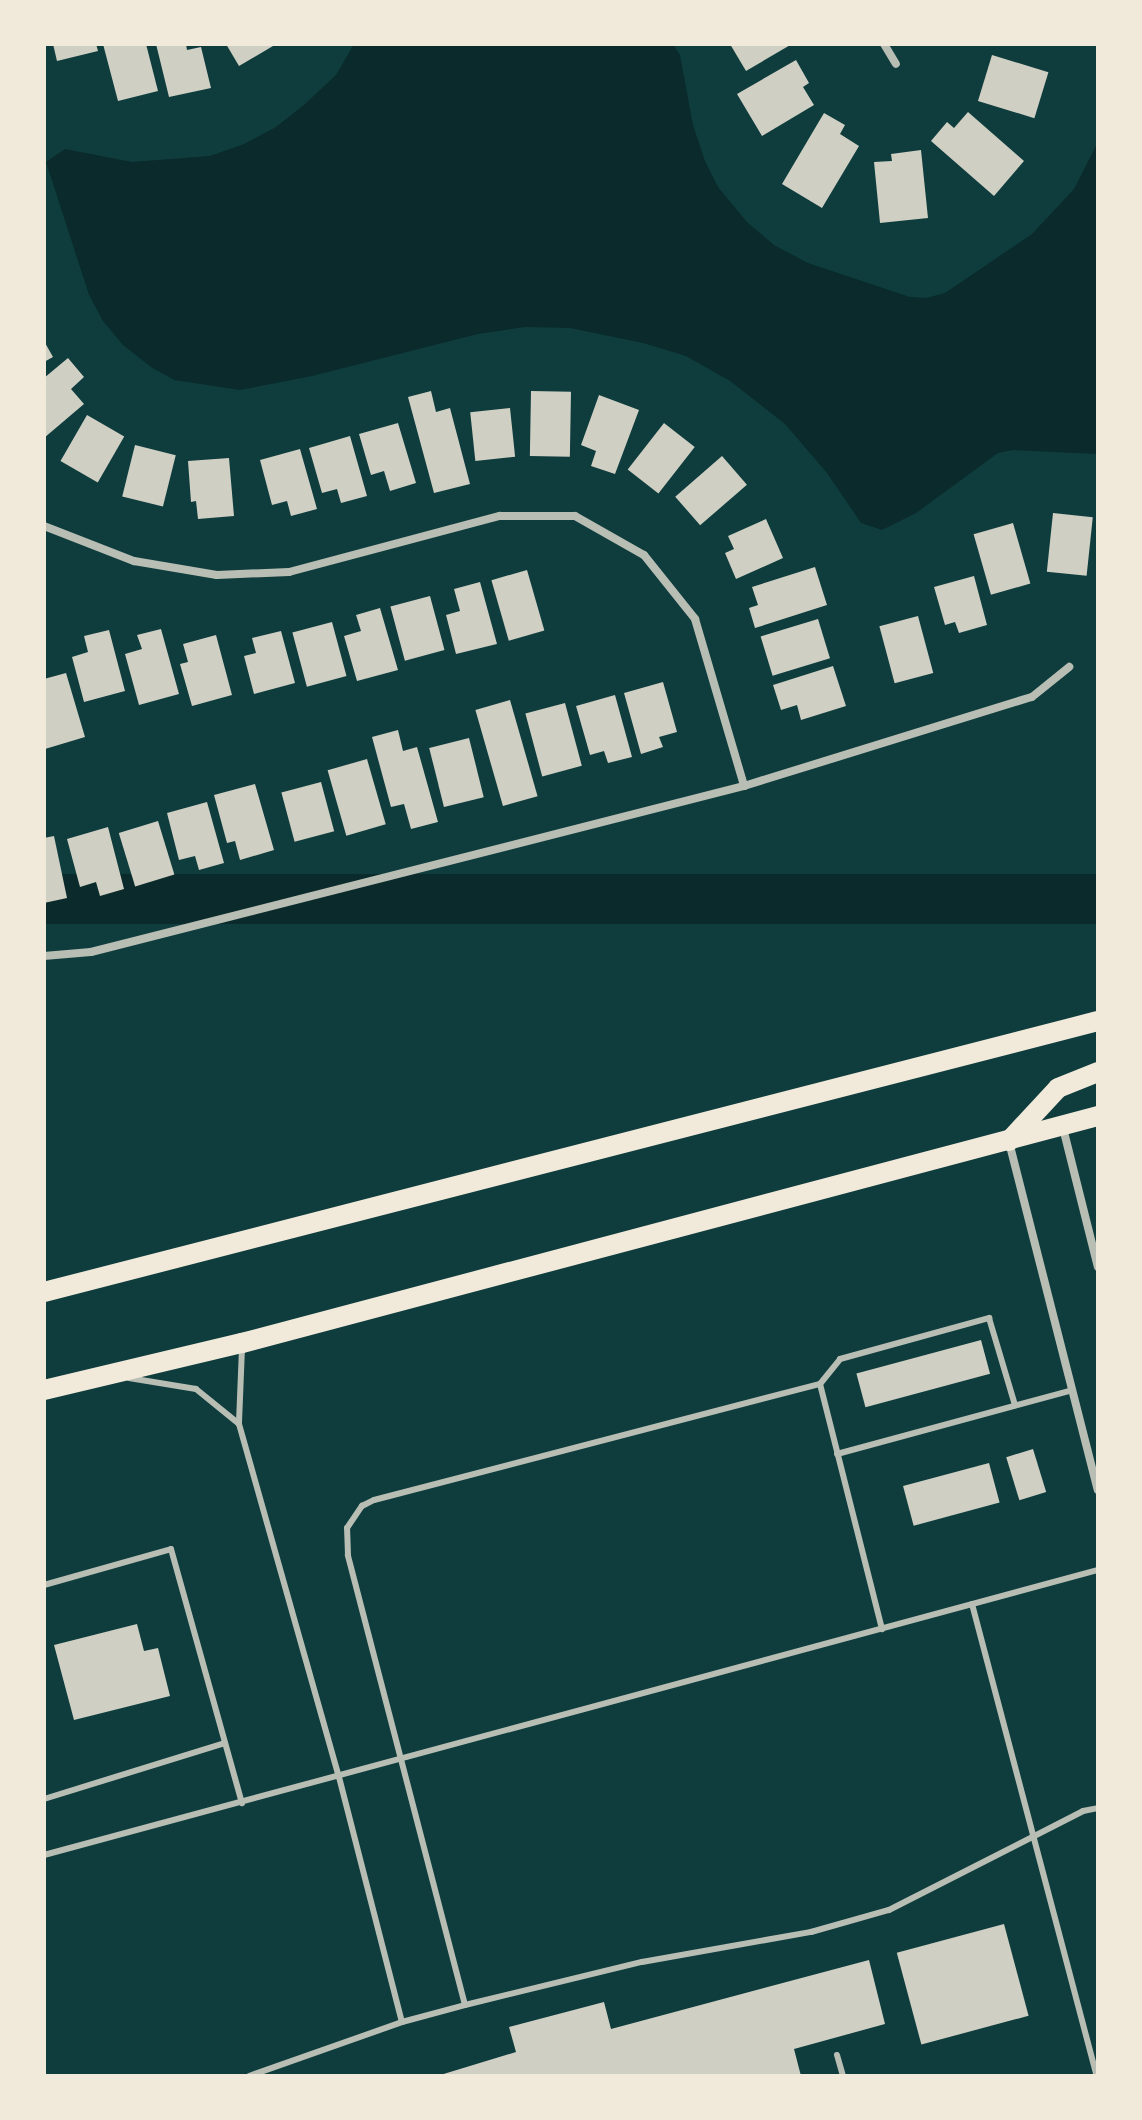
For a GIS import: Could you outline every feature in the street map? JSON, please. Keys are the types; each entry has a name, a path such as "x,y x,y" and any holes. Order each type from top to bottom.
{"main road":[{"path":"44,1292 1098,1021"},
{"path":"1009,1141 1058,1088 1098,1072"},
{"path":"44,1390 242,1343 1098,1116"}],"street":[{"path":"884,44 896,64"},
{"path":"45,530 134,561 217,575 289,572 500,516 575,516 644,555 695,619 744,786"},
{"path":"44,956 91,952 744,786 1032,697 1069,667"},
{"path":"1062,1126 1098,1267"},
{"path":"1009,1141 1098,1490"}],"lane":[{"path":"465,2005 345,1542 347,1528 362,1506 374,1500 820,1384 840,1359 989,1318 1015,1405"},
{"path":"242,1343 239,1424 339,1777 402,2022"},
{"path":"107,1375 196,1389 239,1424"},
{"path":"820,1384 882,1629"},
{"path":"837,1454 1072,1390"},
{"path":"44,1585 171,1549 242,1803"},
{"path":"44,1855 1098,1570"},
{"path":"972,1604 1097,2076"},
{"path":"44,1799 225,1743"},
{"path":"249,2076 402,2022 465,2005 642,1962 811,1932 889,1910 1033,1836 1098,1808"},
{"path":"837,2055 843,2076"}],"water":[{"path":"354,44 673,44 680,55 693,125 705,161 718,187 747,222 774,245 808,263 910,297 926,298 945,293 1032,234 1074,189 1098,142 1098,454 1013,450 998,453 916,513 882,530 861,523 827,473 785,424 730,381 686,356 643,343 570,328 525,327 478,334 312,376 240,390 174,380 151,367 123,345 103,321 89,295 46,162 65,149 132,162 210,156 244,144 276,127 305,104 336,75"},
{"path":"44,874 1098,874 1098,924 44,924"}],"building":[{"path":"53,44 96,44 98,51 57,61"},
{"path":"103,44 146,44 158,91 118,101"},
{"path":"156,44 186,44 187,50 201,47 211,88 169,97"},
{"path":"226,44 272,44 273,46 239,66"},
{"path":"730,44 792,44 746,71"},
{"path":"992,55 1048,72 1034,118 978,101"},
{"path":"796,60 809,83 803,87 814,105 762,136 737,94"},
{"path":"968,112 1024,161 994,196 931,141 947,122 954,128"},
{"path":"824,113 845,125 840,134 859,146 822,208 782,184"},
{"path":"921,150 928,218 880,223 874,162 892,161 891,154"},
{"path":"44,341 53,357 44,362"},
{"path":"68,358 84,377 71,389 84,404 44,438 44,378"},
{"path":"431,391 436,412 450,408 470,484 434,493 408,397"},
{"path":"531,391 571,392 570,457 530,456"},
{"path":"599,395 639,410 615,474 591,466 596,451 581,445"},
{"path":"510,408 515,457 475,461 470,412"},
{"path":"87,415 124,436 98,482 60,461"},
{"path":"398,423 416,483 390,491 384,471 371,475 359,434"},
{"path":"664,423 695,447 658,494 628,469"},
{"path":"350,436 367,496 341,503 337,489 322,493 309,448"},
{"path":"135,445 176,455 163,507 122,496"},
{"path":"300,449 317,509 291,516 287,501 272,505 260,460"},
{"path":"722,456 747,485 700,525 675,497"},
{"path":"229,458 234,516 198,519 196,501 191,502 188,461"},
{"path":"1053,513 1093,517 1087,576 1047,572"},
{"path":"766,519 783,558 736,579 725,553 734,549 728,536"},
{"path":"1013,523 1030,584 991,595 974,534"},
{"path":"815,567 827,605 755,628 749,608 758,605 752,587"},
{"path":"527,570 544,631 509,641 491,580"},
{"path":"974,576 987,625 959,633 955,622 945,625 934,587"},
{"path":"480,582 497,644 456,654 446,615 460,611 454,589"},
{"path":"430,596 444,650 405,661 390,607"},
{"path":"380,608 398,670 357,681 344,636 361,631 356,615"},
{"path":"918,616 933,673 895,683 879,626"},
{"path":"818,619 830,658 773,676 761,637"},
{"path":"332,622 346,676 307,687 292,633"},
{"path":"161,629 179,694 139,705 125,654 142,649 137,635"},
{"path":"109,630 125,691 84,702 72,657 88,652 84,636"},
{"path":"281,631 295,683 254,694 244,656 256,653 252,638"},
{"path":"216,635 232,695 192,706 180,664 188,662 183,644"},
{"path":"833,666 846,706 801,720 797,705 781,710 773,685"},
{"path":"66,673 85,737 45,749 44,679"},
{"path":"663,682 677,732 659,737 663,747 641,754 624,693"},
{"path":"615,695 632,757 608,763 604,751 590,755 576,706"},
{"path":"510,700 538,796 503,806 475,710"},
{"path":"565,703 582,766 542,776 525,714"},
{"path":"398,730 403,751 417,747 438,822 411,829 404,804 391,807 372,737"},
{"path":"469,738 484,797 444,807 429,748"},
{"path":"367,759 386,824 346,836 328,770"},
{"path":"321,782 334,831 295,842 281,793"},
{"path":"255,784 274,850 240,860 235,841 227,843 214,795"},
{"path":"207,802 224,863 199,870 195,856 179,860 167,813"},
{"path":"158,821 174,875 135,887 119,833"},
{"path":"108,827 124,889 100,896 96,882 80,887 67,839"},
{"path":"54,836 67,898 44,903 44,838"},
{"path":"981,1340 990,1374 865,1407 856,1373"},
{"path":"1033,1449 1046,1492 1019,1500 1006,1457"},
{"path":"989,1463 1000,1503 914,1526 903,1486"},
{"path":"137,1624 144,1651 158,1648 170,1696 74,1720 54,1645"},
{"path":"1004,1924 1029,2016 921,2044 897,1953"},
{"path":"869,1960 885,2024 794,2049 801,2076 437,2076 516,2052 509,2027 604,2002 611,2029"}]}
